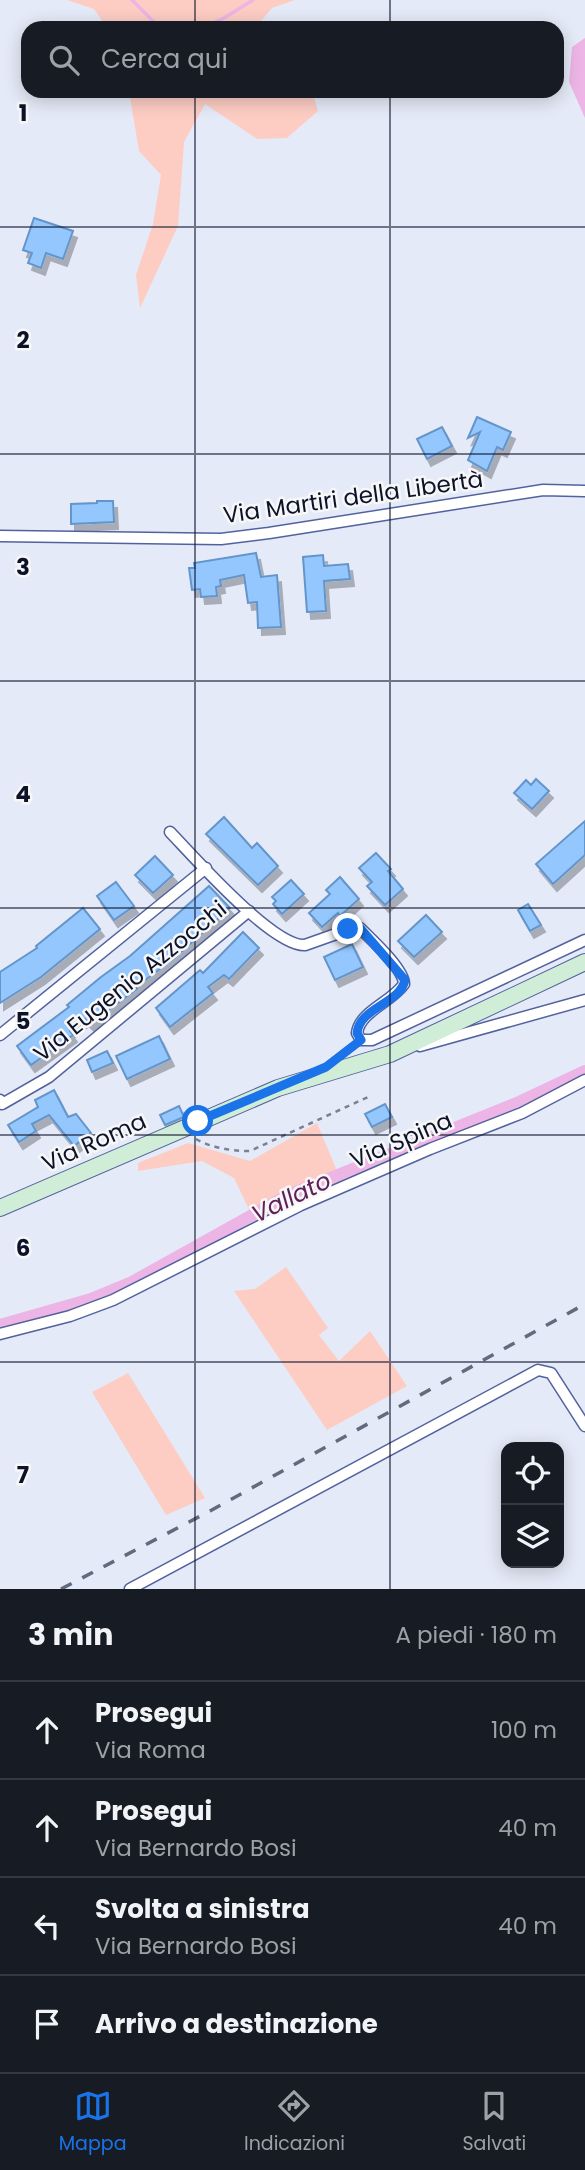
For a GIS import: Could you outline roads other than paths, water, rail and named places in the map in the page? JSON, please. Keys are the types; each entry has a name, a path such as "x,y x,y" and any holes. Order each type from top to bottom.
{"main road":[{"path":"278,1088 390,1054 585,962"},
{"name":"Via Roma","path":"0,1208 278,1088"}],"street":[{"name":"Via Martiri della Libertà","path":"0,536 221,539 544,490 585,491"},
{"path":"170,832 248,911 297,946 348,929 360,928 403,975 404,984 360,1022 357,1033 361,1040"},
{"path":"0,1035 205,868"},
{"name":"Via Eugenio Azzocchi","path":"1,1102 49,1077 248,911"},
{"name":"Via Roma","path":"361,1040 372,1040 585,940"},
{"path":"390,1054 585,1000"},
{"name":"Via Spina","path":"0,1334 70,1316 113,1300 301,1205 430,1149 522,1113 585,1080"},
{"path":"130,1589 538,1370 551,1373 585,1426"}],"lane":[{"name":"Via Roma","path":"278,1088 326,1067 361,1040"}],"waterway":[{"path":"132,0 153,21"},
{"path":"217,21 253,0"},
{"name":"Vallato","path":"0,1325 91,1299 132,1282 288,1195 519,1102 585,1071"}],"railway":[{"path":"61,1589 210,1511 585,1304"}]}
